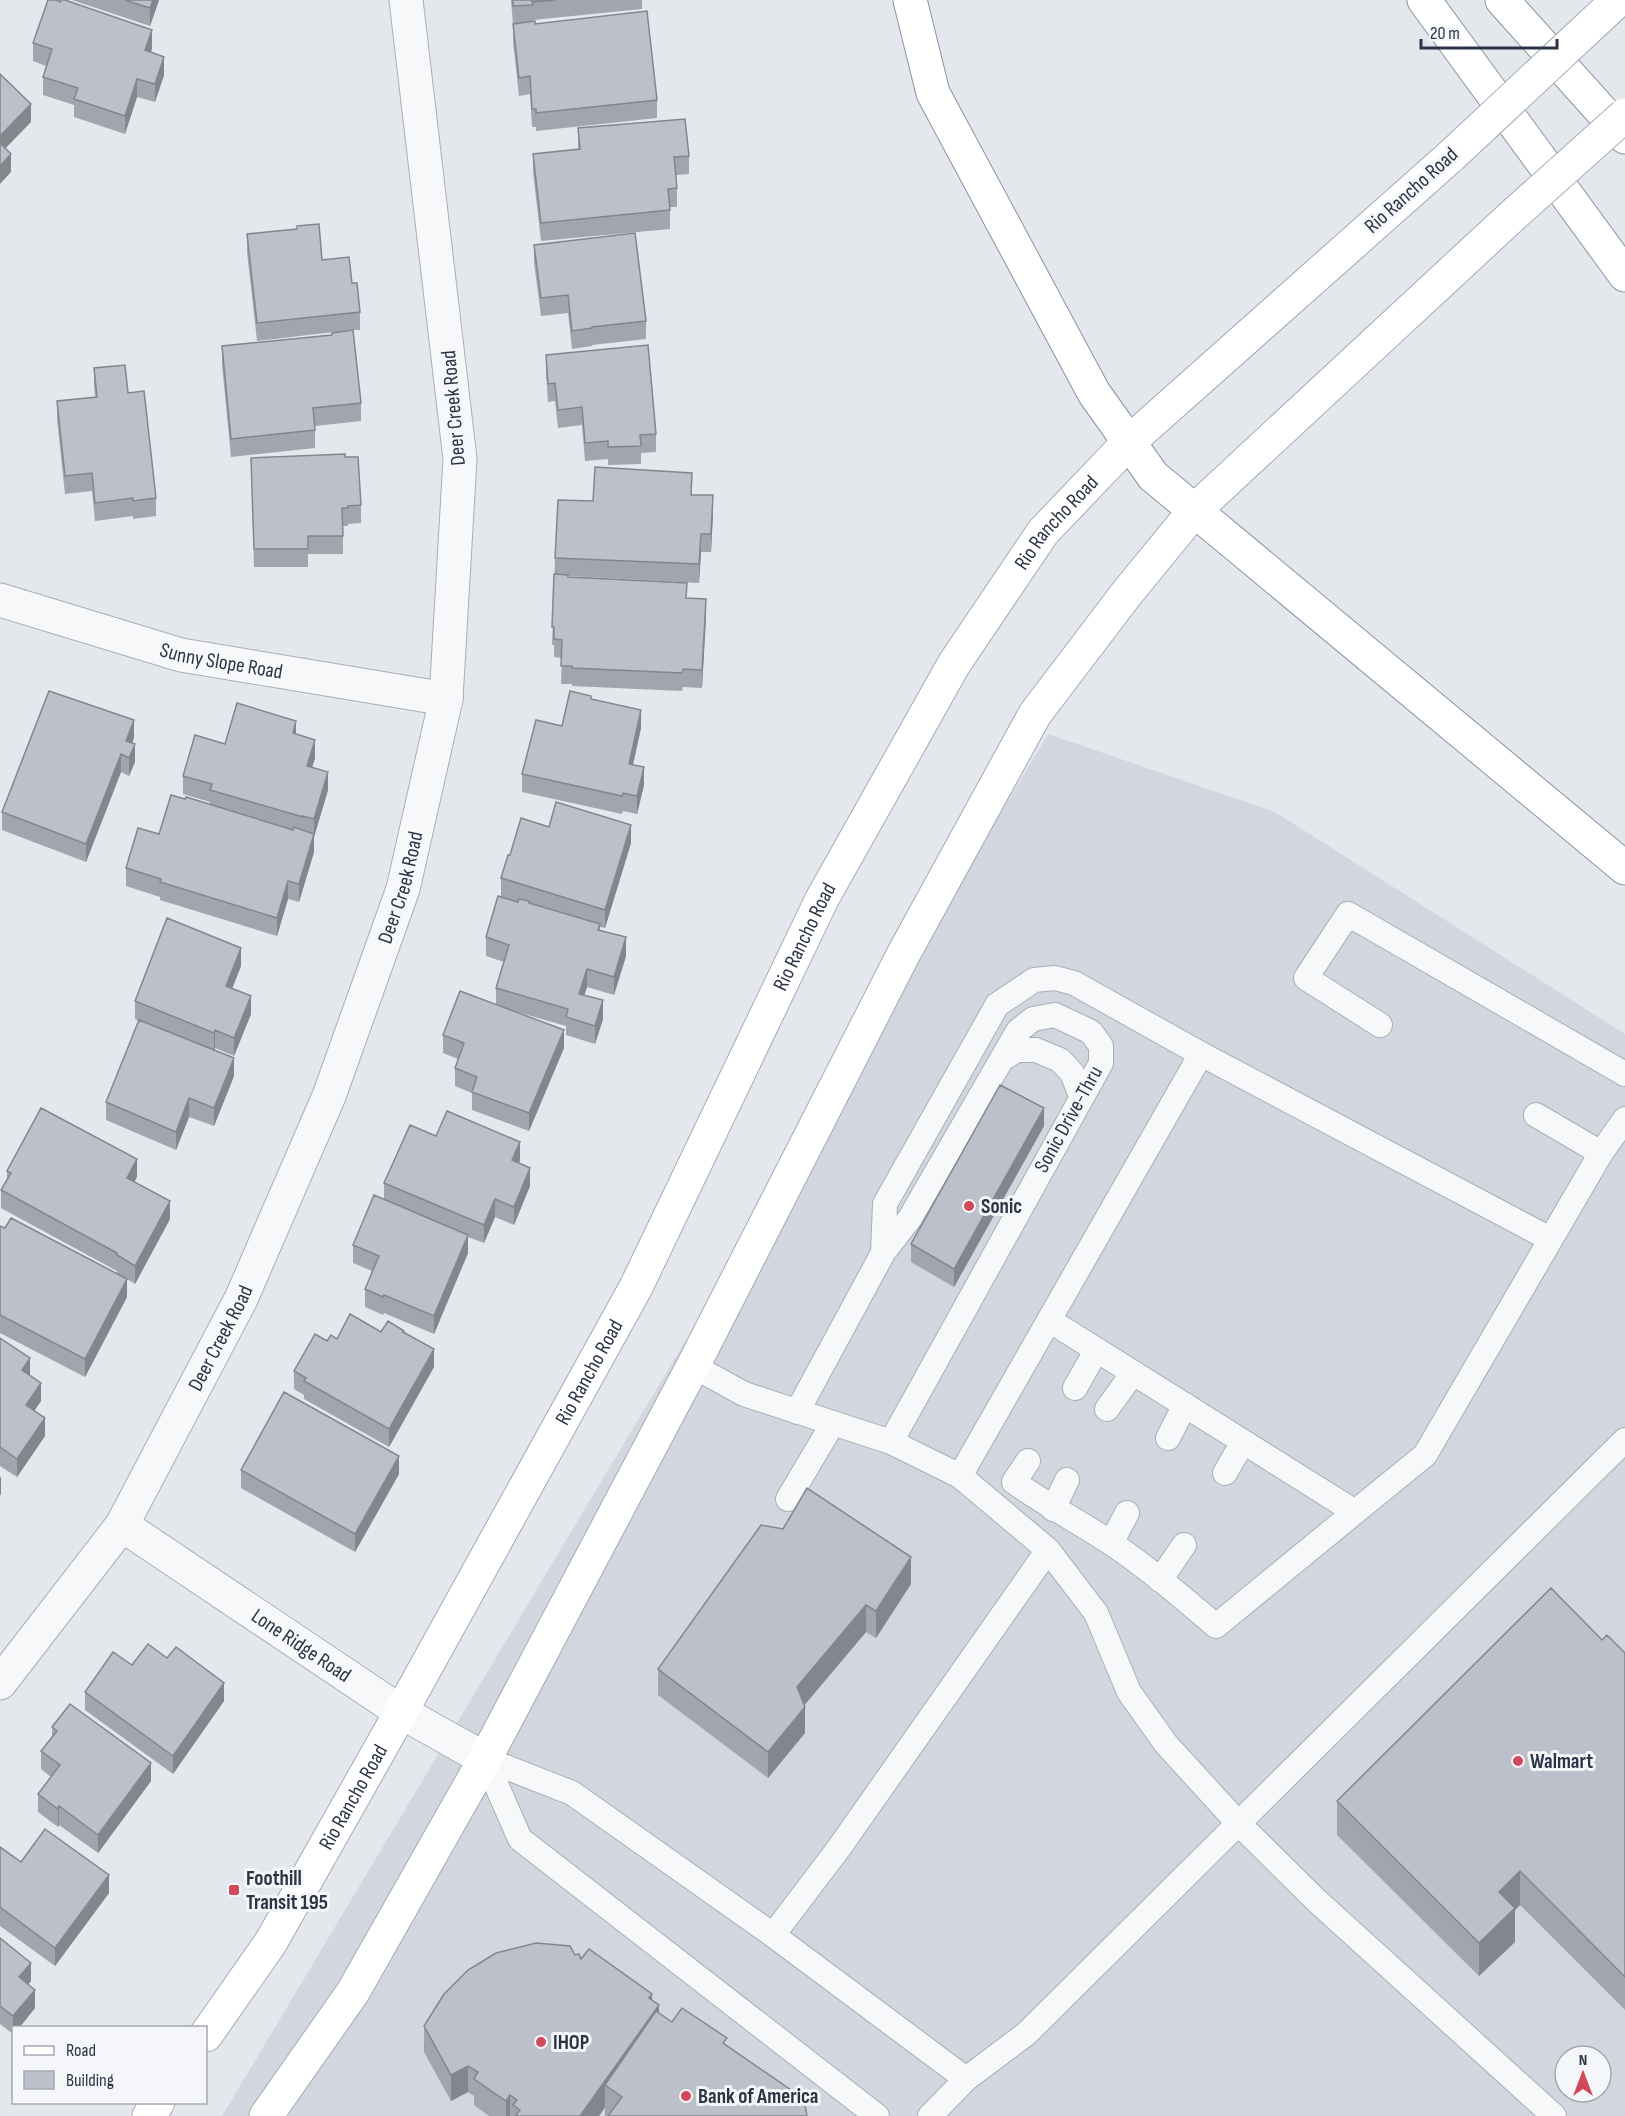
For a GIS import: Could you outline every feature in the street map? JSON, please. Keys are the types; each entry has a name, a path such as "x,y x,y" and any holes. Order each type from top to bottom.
{"main road":[{"path":"910,0 933,93 1094,393 1153,476 1625,868"},
{"path":"1424,0 1625,275"},
{"path":"1502,0 1625,137"},
{"name":"Rio Rancho Road","path":"207,2034 271,1942 636,1287 822,899 954,664 1043,532 1129,442 1451,156 1618,0"},
{"path":"266,2116 353,1992 485,1759 693,1366 904,953 1035,714 1195,510 1511,217 1625,115"}],"street":[{"name":"Deer Creek Road","path":"0,1683 122,1525 241,1299 329,1096 403,889 446,699 460,459 406,0"},
{"name":"Sunny Slope Road","path":"0,600 181,655 446,699"},
{"name":"Lone Ridge Road","path":"122,1525 401,1712 485,1759"}],"lane":[{"path":"1380,1025 1306,978 1348,915 1625,1074"},
{"path":"883,1252 885,1204 997,1005 1034,980 1055,978 1074,983 1201,1054 1550,1239"},
{"name":"Sonic Drive-Thru","path":"797,1412 883,1252 910,1218 1018,1031 1033,1018 1055,1015 1091,1032 1101,1046 1101,1063 891,1442"},
{"path":"1002,1059 1017,1050 1036,1050 1060,1060 1072,1073 1081,1096"},
{"path":"960,1476 1201,1054"},
{"path":"1536,1115 1600,1153"},
{"path":"1028,1461 1014,1482 1111,1544 1216,1626 1425,1455 1600,1153 1625,1119"},
{"path":"1049,1320 1354,1512"},
{"path":"1075,1388 1096,1351"},
{"path":"693,1366 744,1394 891,1442 960,1476 1048,1550 1096,1613 1129,1692 1166,1744 1239,1824 1317,1901 1554,2116"},
{"path":"1107,1409 1132,1372"},
{"path":"1168,1438 1185,1405"},
{"path":"788,1499 833,1424"},
{"path":"930,2116 966,2079 1026,2034 1625,1440"},
{"path":"1225,1473 1243,1442"},
{"path":"1053,1509 1067,1480"},
{"path":"1111,1544 1128,1513"},
{"path":"1160,1580 1184,1545"},
{"path":"773,1935 839,1848 1048,1550"},
{"path":"485,1759 572,1793 773,1935 966,2079"},
{"path":"485,1759 520,1839 877,2116"}],"shaded area":[{"path":"1048,734 1275,812 1625,1034 1625,2116 222,2116"}],"building":[{"path":"48,0 60,2 60,0 65,0 152,30 145,50 164,57 155,84 137,79 125,116 74,99 78,88 43,77 52,49 33,43"},
{"path":"125,0 153,0 150,8"},
{"path":"513,0 555,0 532,2 533,5 513,6"},
{"path":"647,11 657,100 536,113 536,109 532,109 530,76 519,78 513,24 535,21 535,24"},
{"path":"0,74 31,104 0,136"},
{"path":"685,119 689,156 674,157 677,188 668,189 670,210 541,223 533,154 580,149 578,128"},
{"path":"0,143 11,154 0,166"},
{"path":"319,224 322,260 349,257 352,283 357,283 360,312 257,323 247,234 297,229 297,226"},
{"path":"635,233 646,321 572,331 568,295 541,298 534,245"},
{"path":"353,330 361,403 313,408 315,430 231,439 222,346 332,335 332,333"},
{"path":"648,345 656,434 640,435 641,446 608,447 608,441 585,443 582,407 558,410 555,383 548,384 546,355"},
{"path":"125,365 128,393 144,391 156,498 133,501 133,498 95,503 92,473 65,476 57,401 97,397 94,368"},
{"path":"345,454 345,457 358,457 361,505 342,508 343,536 308,536 308,549 254,549 251,458"},
{"path":"595,467 692,473 691,495 713,495 711,534 701,534 699,564 555,558 558,500 593,501"},
{"path":"554,574 568,575 568,577 687,583 686,598 706,599 702,670 683,669 682,673 561,666 562,640 554,639 554,627 552,627"},
{"path":"49,691 134,720 126,741 135,744 129,758 121,754 86,844 2,812"},
{"path":"570,691 591,696 591,699 641,710 629,764 644,767 637,796 623,793 622,796 522,774 536,720 562,726"},
{"path":"237,703 296,721 293,733 315,740 307,766 328,772 314,819 210,790 212,784 183,776 195,735 225,744"},
{"path":"171,795 185,799 186,797 293,830 294,827 314,834 299,884 288,881 277,918 160,882 161,879 126,868 138,828 159,834"},
{"path":"556,802 631,825 605,910 501,878 521,818 549,827"},
{"path":"498,896 518,902 519,899 529,901 529,903 600,924 598,930 626,937 614,977 587,969 579,994 603,1000 595,1026 566,1017 568,1009 496,988 509,945 486,937"},
{"path":"167,918 241,948 226,986 251,996 234,1038 215,1030 214,1033 135,1001"},
{"path":"460,991 564,1030 529,1113 472,1092 477,1077 455,1068 464,1043 443,1035"},
{"path":"139,1020 234,1058 214,1108 189,1098 176,1132 106,1102"},
{"path":"1000,1085 1044,1108 954,1269 911,1244"},
{"path":"41,1108 137,1159 127,1178 170,1201 135,1266 117,1253 1,1190 11,1173 7,1171"},
{"path":"447,1111 520,1142 512,1160 530,1168 514,1207 495,1199 484,1225 384,1183 410,1125 436,1136"},
{"path":"374,1195 468,1235 434,1316 365,1289 379,1256 353,1245"},
{"path":"11,1218 127,1279 85,1359 0,1315 0,1226 5,1228"},
{"path":"350,1314 381,1332 388,1321 434,1349 389,1429 304,1381 306,1378 294,1371 315,1334 327,1341 331,1335 337,1339"},
{"path":"0,1338 30,1358 22,1370 41,1383 26,1405 45,1418 17,1459 0,1447"},
{"path":"284,1392 399,1456 355,1534 241,1470"},
{"path":"807,1488 911,1557 876,1611 866,1605 797,1687 805,1707 768,1752 658,1669 761,1525 783,1529"},
{"name":"Walmart","path":"1551,1588 1602,1640 1607,1635 1625,1653 1625,1977 1520,1871 1499,1892 1515,1908 1479,1943 1337,1801"},
{"path":"148,1644 167,1658 176,1647 224,1683 173,1756 85,1692 113,1652 132,1665"},
{"path":"70,1704 151,1763 98,1835 59,1806 58,1809 38,1794 60,1765 41,1751 57,1731 52,1727"},
{"path":"45,1829 109,1875 55,1948 0,1907 0,1847 21,1862"},
{"path":"0,1938 31,1963 19,1977 35,1990 13,2016 0,2006"},
{"name":"IHOP","path":"536,1943 570,1946 575,1955 579,1954 581,1959 589,1949 652,1994 649,1998 659,2005 580,2116 517,2116 520,2110 513,2105 517,2100 510,2095 506,2101 474,2079 478,2072 468,2066 451,2075 424,2026 444,1994 468,1970 496,1953"},
{"path":"682,2008 727,2038 723,2043 804,2099 807,2116 608,2116 622,2097 605,2085 656,2011 672,2022"}],"place":[{"name":"Sonic","path":"969,1206"},
{"name":"Walmart","path":"1518,1761"},
{"name":"Foothill Transit 195","path":"234,1890"},
{"name":"IHOP","path":"541,2042"},
{"name":"Bank of America","path":"686,2096"}]}
